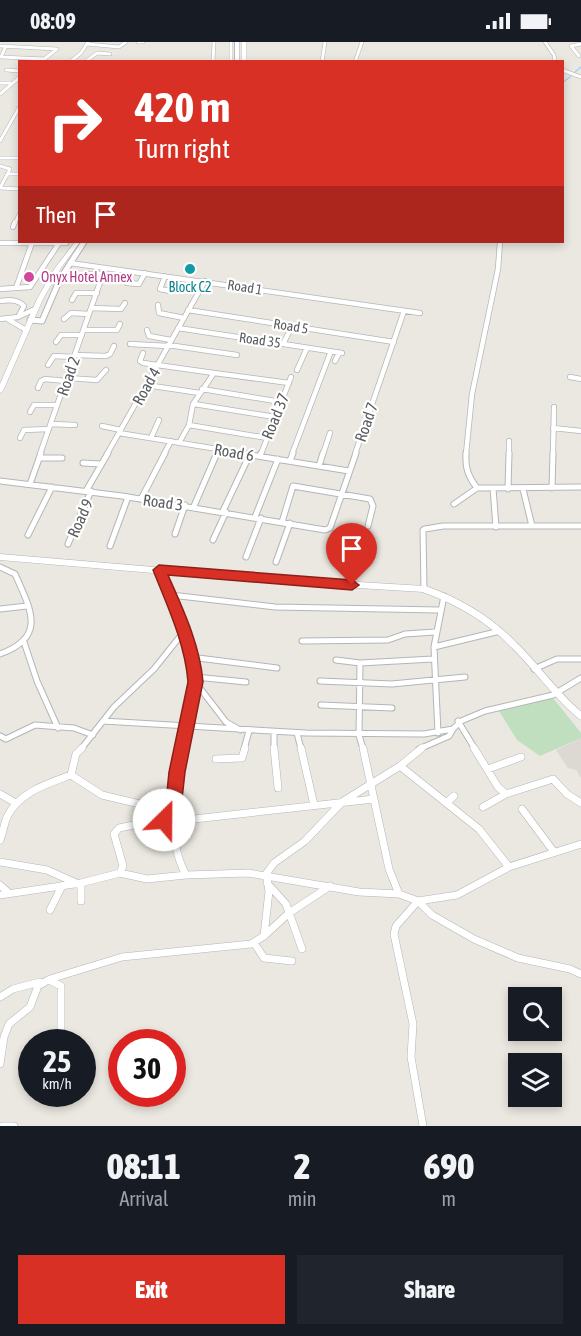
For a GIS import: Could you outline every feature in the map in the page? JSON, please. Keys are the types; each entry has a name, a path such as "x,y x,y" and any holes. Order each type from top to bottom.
{"main road":[{"path":"237,42 237,60"},
{"path":"0,391 35,309 58,268 76,243"},
{"path":"0,557 424,590"}],"street":[{"path":"25,47 28,42"},
{"path":"53,48 57,42"},
{"path":"72,60 81,53 87,43 119,47 126,42"},
{"path":"138,42 143,42"},
{"path":"213,60 214,42"},
{"path":"231,42 231,60"},
{"path":"244,42 244,60"},
{"path":"322,60 325,42"},
{"path":"356,60 362,42"},
{"path":"545,42 555,60"},
{"path":"579,56 571,46 581,44"},
{"path":"0,46 6,46 53,48 58,49 43,60 1,57 6,46"},
{"path":"88,60 97,53 110,54"},
{"path":"6,70 18,71"},
{"path":"564,71 581,76"},
{"path":"0,94 18,78"},
{"path":"0,83 12,83"},
{"path":"0,141 18,110"},
{"path":"0,158 18,158"},
{"path":"0,166 9,167 0,188 18,189"},
{"path":"7,174 18,174"},
{"path":"13,227 18,216"},
{"path":"0,243 32,243 16,288"},
{"path":"0,289 30,287 59,243 66,243"},
{"path":"30,320 42,321 53,292 83,243"},
{"path":"477,488 468,476 465,465 472,394 498,269 500,243"},
{"name":"Road 1","path":"70,262 420,313"},
{"name":"Road 2","path":"30,484 105,268"},
{"path":"127,283 139,284 145,273"},
{"path":"81,280 85,274 103,274"},
{"path":"165,276 160,289 170,291"},
{"name":"Road 4","path":"88,491 205,281"},
{"path":"72,300 76,293 97,293"},
{"path":"0,301 17,301 23,304 18,317"},
{"path":"64,319 71,313 121,309 125,303"},
{"path":"158,305 159,313 184,318"},
{"path":"8,320 35,309"},
{"name":"Road 5","path":"188,310 394,342"},
{"name":"Road 7","path":"325,530 334,523 404,311"},
{"path":"0,319 8,320 26,330"},
{"path":"56,342 61,335 113,331 117,330 120,324"},
{"path":"283,344 292,326"},
{"name":"Road 35","path":"178,328 340,353 336,362"},
{"path":"147,330 149,336 171,340"},
{"path":"130,344 168,346 237,355"},
{"path":"48,365 54,356 106,356 111,354 114,346"},
{"path":"297,370 307,348"},
{"path":"290,461 331,351"},
{"path":"143,353 141,363 214,373 194,404 189,415 189,425 179,443"},
{"path":"38,388 41,381 45,379 97,380 106,370"},
{"name":"Road 37","path":"214,373 290,380 260,456"},
{"path":"570,378 581,379"},
{"path":"146,385 281,402"},
{"path":"194,404 275,417"},
{"path":"30,412 34,405 57,405"},
{"path":"552,488 554,407"},
{"path":"151,438 159,420"},
{"path":"20,438 24,430 75,425"},
{"path":"189,425 267,438"},
{"name":"Road 6","path":"102,426 151,438 350,471"},
{"path":"553,428 581,431"},
{"path":"319,466 330,433"},
{"path":"141,499 171,441"},
{"path":"508,489 509,441"},
{"path":"194,506 219,449"},
{"path":"213,540 250,454"},
{"path":"39,458 62,458"},
{"path":"246,557 278,459"},
{"path":"83,463 101,464"},
{"name":"Road 3","path":"0,481 194,506 325,530"},
{"path":"28,535 52,486"},
{"path":"282,522 293,486 367,498 373,502 368,526"},
{"path":"454,504 477,488 581,487"},
{"path":"493,488 496,527"},
{"path":"523,489 532,526"},
{"name":"Road 9","path":"68,544 88,491"},
{"path":"110,546 128,497"},
{"path":"176,534 185,505"},
{"path":"276,562 290,523"},
{"path":"581,526 442,526 423,530 424,590 455,601 500,632 554,694 581,716"},
{"path":"0,567 15,574 27,606 31,630 24,642 0,654"},
{"path":"159,570 171,595 195,679 180,758 173,815 175,842 186,875"},
{"path":"171,595 275,607 439,610"},
{"path":"438,733 433,659 435,632 444,596"},
{"path":"0,609 27,606"},
{"path":"302,641 388,640 405,634 435,632"},
{"path":"434,647 500,632"},
{"path":"71,775 76,754 114,707 154,669 183,634"},
{"path":"24,642 37,681 58,728"},
{"path":"190,657 277,668"},
{"path":"336,660 360,663 433,659"},
{"path":"533,669 557,659 581,659"},
{"path":"360,663 359,735 373,784 389,870 399,894"},
{"path":"320,681 361,685 435,682 465,677"},
{"path":"264,936 268,904 266,874 274,863 304,841 342,802 400,766 420,749 450,736 458,721 554,694 581,678"},
{"path":"195,679 246,682"},
{"path":"195,679 226,722 245,731"},
{"path":"321,705 392,708"},
{"path":"458,721 506,794"},
{"path":"103,722 359,735 438,733 453,729"},
{"path":"0,736 6,739 34,725 74,728 93,735"},
{"path":"216,759 242,758 245,731"},
{"path":"274,732 278,788"},
{"path":"297,733 314,805"},
{"path":"488,769 521,758"},
{"path":"400,766 479,829 509,867"},
{"path":"71,775 102,795 194,819 374,799"},
{"path":"0,840 6,819 16,803 36,787 45,786 71,775"},
{"path":"483,807 506,794 553,779 567,794 581,803"},
{"path":"0,794 16,803"},
{"path":"446,803 454,796"},
{"path":"522,809 554,852"},
{"path":"120,873 123,866 115,831 173,815"},
{"path":"423,1126 411,1057 413,1024 394,934 396,926 418,902 457,894 509,867 581,844"},
{"path":"0,862 47,870 79,883"},
{"path":"0,895 79,883 120,873 147,879 186,875 266,874 359,892 399,894 418,902 432,915 474,939 518,958 570,969 581,974"},
{"path":"79,883 81,901"},
{"path":"267,883 286,904 302,949"},
{"path":"0,885 9,893"},
{"path":"51,910 62,886"},
{"path":"0,997 13,989 123,957 254,943 289,913 330,886"},
{"path":"254,943 262,959 292,961"},
{"path":"50,980 61,986 61,1029"},
{"path":"0,1064 4,1037 9,1024 30,1007 38,986 50,980"},
{"path":"3,1126 14,1126"}],"shaded area":[{"path":"581,738 581,778 576,770 568,768 556,750"}],"green space":[{"path":"553,698 581,733 581,738 540,756 517,740 499,711"}],"waterway":[{"path":"575,72 581,67"},
{"path":"564,81 571,76"}],"place":[{"name":"Block C2","path":"190,269"},
{"name":"Onyx Hotel Annex","path":"29,277"}],"route":[{"path":"164,820 172,817 177,772 188,730 195,682 194,668 179,618 159,570 352,585"}]}
